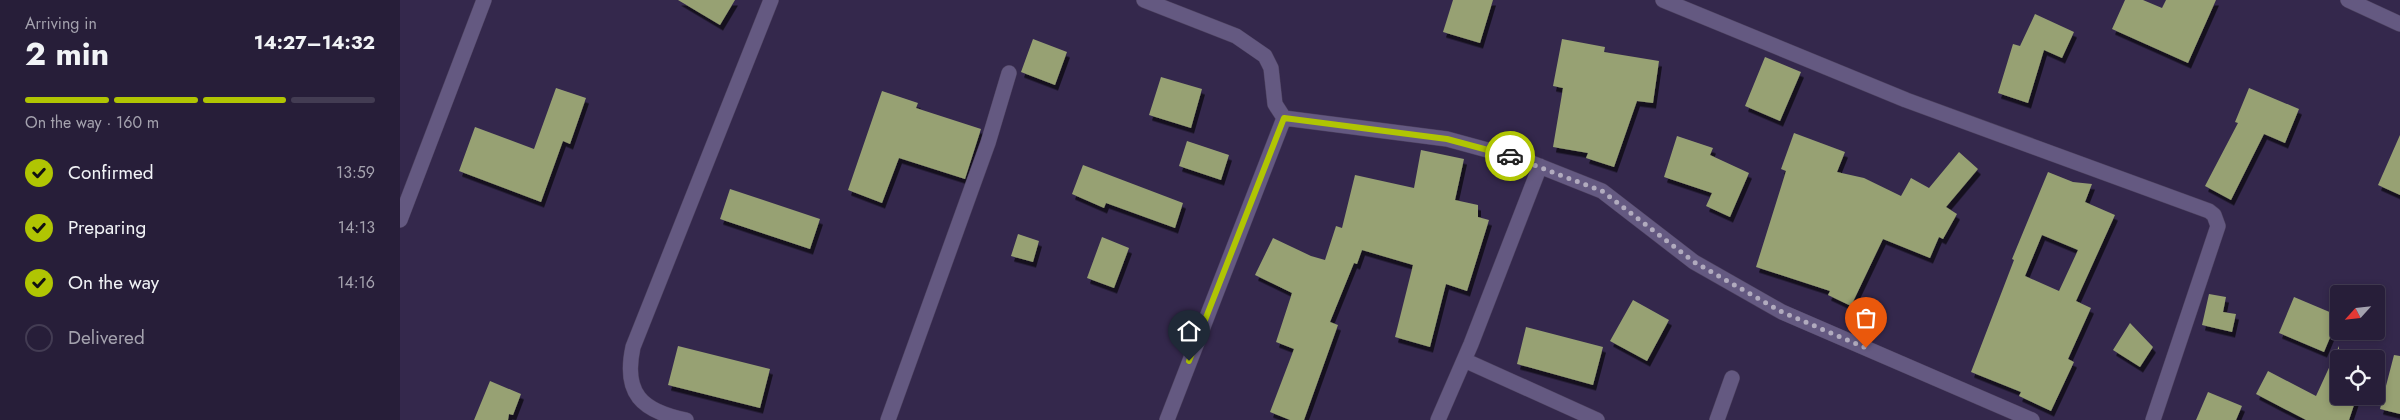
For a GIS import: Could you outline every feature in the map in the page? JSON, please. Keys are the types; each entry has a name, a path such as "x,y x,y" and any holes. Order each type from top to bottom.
{"street":[{"path":"400,220 484,0"},
{"path":"686,420 668,417 651,409 640,399 630,382 628,368 633,347 771,0"},
{"path":"1144,0 1236,36 1265,56 1271,68 1275,104 1284,118 1447,139 1524,160 1602,191 1694,262 1782,312 2032,420"},
{"path":"1663,0 1906,100 2209,211 2214,215 2218,226 2153,420"},
{"path":"2348,0 2400,24"},
{"path":"888,420 988,143 1009,73"},
{"path":"1167,420 1284,118"},
{"path":"1438,420 1464,360 1540,166"},
{"path":"1464,360 1598,420"},
{"path":"1717,420 1732,378"}],"building":[{"path":"678,0 735,0 720,25"},
{"path":"1453,0 1493,0 1480,43 1443,32"},
{"path":"2125,0 2143,0 2162,8 2166,0 2216,0 2188,63 2112,29"},
{"path":"2035,14 2074,32 2062,58 2044,50 2028,103 1998,93 2013,44 2020,46"},
{"path":"1033,39 1067,52 1055,85 1021,72"},
{"path":"1562,39 1605,47 1604,52 1659,61 1653,103 1637,101 1614,167 1586,158 1588,153 1553,147 1563,88 1553,86"},
{"path":"1765,57 1801,72 1780,121 1745,106"},
{"path":"1161,77 1202,89 1191,128 1149,115"},
{"path":"556,88 586,98 570,144 563,141 541,202 459,171 475,127 534,149"},
{"path":"2249,88 2299,109 2285,143 2264,134 2231,200 2205,186 2238,123 2235,122"},
{"path":"882,91 918,103 916,108 981,129 965,179 899,158 882,203 848,190"},
{"path":"1794,133 1845,152 1837,172 1864,178 1901,196 1911,178 1929,188 1959,152 1978,169 1946,207 1957,214 1943,239 1939,237 1930,258 1883,239 1851,306 1828,295 1830,291 1756,267 1786,171 1781,169"},
{"path":"2400,135 2400,195 2378,185"},
{"path":"1677,136 1713,148 1710,155 1749,173 1730,217 1706,206 1712,193 1664,177"},
{"path":"1187,141 1229,155 1221,180 1179,166"},
{"path":"1421,150 1464,159 1455,200 1478,205 1478,217 1489,220 1467,291 1446,284 1430,347 1395,337 1413,265 1362,250 1357,264 1354,263 1330,322 1338,325 1304,420 1290,420 1270,412 1294,349 1276,342 1292,293 1255,275 1273,238 1311,256 1325,260 1336,226 1342,228 1355,175 1414,188"},
{"path":"1083,165 1183,203 1175,228 1106,203 1104,208 1072,194"},
{"path":"2048,172 2073,182 2092,184 2085,202 2115,215 2076,301 2091,308 2068,359 2074,362 2051,411 2019,396 2021,392 1971,372 2014,260 2012,259","holes":["2042,235 2078,250 2059,291 2025,276"]},
{"path":"730,189 820,219 810,249 720,219"},
{"path":"1018,234 1039,241 1033,262 1011,256"},
{"path":"1102,237 1129,248 1114,288 1087,278"},
{"path":"2209,294 2226,297 2223,312 2236,314 2232,332 2202,325"},
{"path":"2294,297 2330,312 2330,338 2324,352 2279,333"},
{"path":"1633,300 1669,320 1647,361 1610,341"},
{"path":"2130,323 2153,347 2140,367 2113,350"},
{"path":"1526,327 1603,347 1593,385 1517,364"},
{"path":"678,346 770,369 760,408 668,385"},
{"path":"2394,355 2400,356 2400,414 2380,409 2381,405 2385,405 2385,390"},
{"path":"2330,366 2330,405 2354,405 2349,420 2306,420 2256,394 2268,371 2316,396"},
{"path":"490,381 521,394 513,415 509,414 508,420 474,420"},
{"path":"2208,392 2242,406 2236,420 2196,420"}],"way so far":[{"path":"1510,156 1602,191 1694,262 1782,312 1866,348"}],"route":[{"path":"1189,361 1284,118 1304,122 1376,128 1447,139 1510,156"}]}
